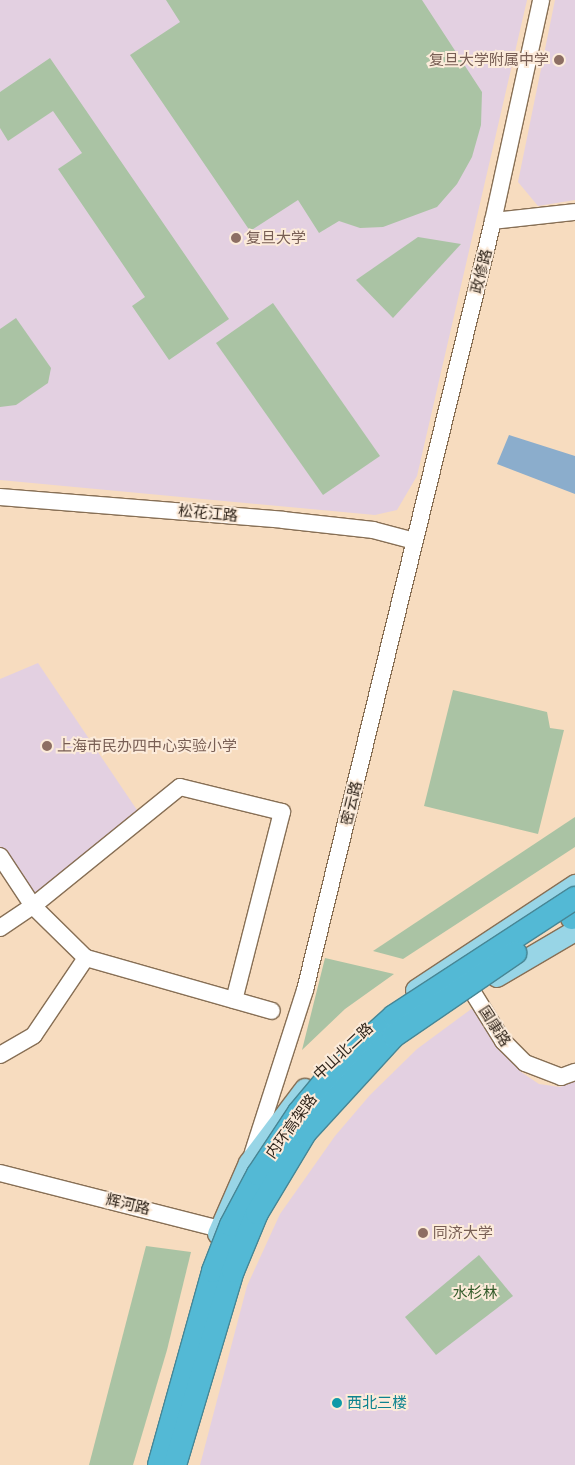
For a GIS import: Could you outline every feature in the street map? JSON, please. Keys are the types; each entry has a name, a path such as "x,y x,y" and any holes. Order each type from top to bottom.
{"highway":[{"name":"内环高架路","path":"159,1465 214,1271 231,1225 258,1174 299,1112 335,1070 394,1016 574,916"},
{"name":"内环高架路","path":"175,1465 233,1271 257,1213 305,1133 394,1036 574,916"}],"main road":[{"name":"中山北二路","path":"149,1465 220,1228 248,1163 304,1089 386,1012 575,885"},
{"name":"中山北二路","path":"185,1465 223,1318 253,1242 289,1168 347,1090 399,1039 472,992 574,916"}],"street":[{"name":"政修路","path":"415,541 493,221 541,0"},
{"path":"493,221 575,212"},
{"name":"松花江路","path":"0,497 283,520 373,530 415,541"},
{"name":"密云路","path":"248,1163 284,1065 415,541"},
{"path":"0,928 34,906 180,786 282,812 234,1000"},
{"path":"0,856 34,906 86,958 272,1011"},
{"path":"0,1055 34,1035 86,958"},
{"name":"国康路","path":"472,992 503,1041 525,1063 561,1077 575,1072"},
{"path":"284,1065 288,1087 304,1089"},
{"name":"辉河路","path":"0,1173 220,1228 253,1242"}],"shaded area":[{"name":"复旦大学","path":"0,0 527,0 417,476 397,510 375,515 0,480"},
{"name":"复旦大学附属中学","path":"555,0 575,0 575,200 538,206 518,182"},
{"name":"上海市民办四中心实验小学","path":"38,663 139,813 34,897 0,846 0,679"},
{"name":"同济大学","path":"478,1004 521,1072 539,1084 560,1087 575,1081 575,1465 200,1465 247,1286 280,1214 335,1136 370,1095 417,1049"}],"green space":[{"path":"166,0 422,0 482,92 481,125 472,157 457,184 437,207 383,227 360,228 339,221 319,233 298,200 250,231 130,55 180,22"},
{"path":"50,58 229,319 169,360 132,306 145,297 58,169 82,153 53,111 8,141 0,128 0,92"},
{"path":"418,237 461,244 393,318 356,280"},
{"path":"273,303 380,456 323,495 216,343"},
{"path":"16,318 51,368 48,383 16,405 0,407 0,329"},
{"path":"453,690 547,712 550,728 564,730 538,834 424,806"},
{"path":"575,817 575,847 403,959 373,951"},
{"path":"325,958 394,974 345,1009 302,1050"},
{"path":"146,1246 191,1252 167,1350 133,1465 89,1465"},
{"name":"水杉林","path":"479,1255 513,1296 436,1355 405,1317"}],"water":[{"path":"509,435 575,456 575,494 497,464"}],"place":[{"name":"复旦大学附属中学","path":"559,60"},
{"name":"复旦大学","path":"236,238"},
{"name":"上海市民办四中心实验小学","path":"47,746"},
{"name":"同济大学","path":"423,1233"},
{"name":"西北三楼","path":"337,1403"}]}
